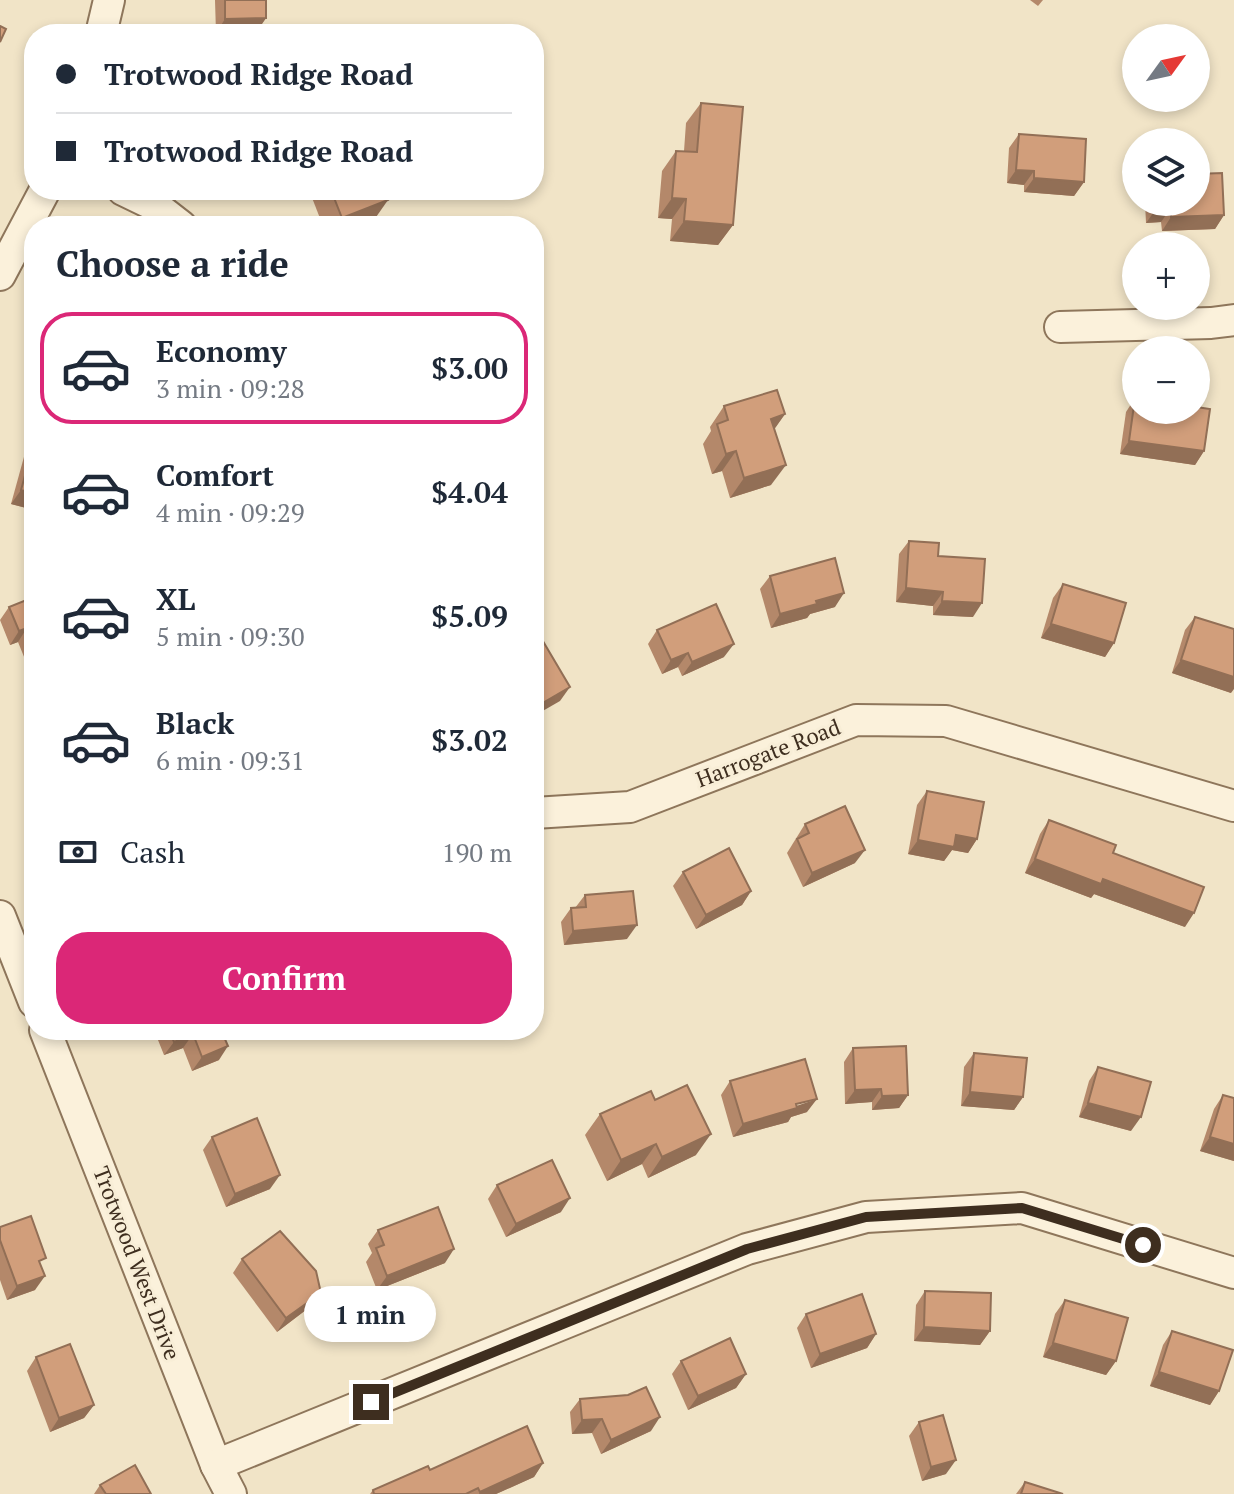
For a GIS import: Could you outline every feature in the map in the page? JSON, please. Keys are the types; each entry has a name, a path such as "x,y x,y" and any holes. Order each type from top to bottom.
{"street":[{"path":"103,24 109,0"},
{"path":"144,200 168,216"},
{"path":"0,275 24,230"},
{"path":"1060,327 1234,320"},
{"name":"Harrogate Road","path":"544,812 630,807 856,720 946,721 1234,806"},
{"path":"0,916 24,977"},
{"name":"Trotwood West Drive","path":"49,1040 216,1465 231,1494"},
{"path":"216,1465 747,1249 866,1217 1022,1208 1234,1273"}],"building":[{"path":"225,0 266,0 266,18 225,19"},
{"path":"0,26 6,29 0,42"},
{"path":"701,103 743,107 733,225 684,221 686,199 672,198 676,151 697,152"},
{"path":"1019,134 1086,139 1084,182 1034,178 1034,171 1016,170"},
{"path":"1210,173 1222,173 1224,215 1210,216"},
{"path":"335,200 388,200 347,216 341,216"},
{"path":"777,390 785,414 771,419 786,465 744,478 736,451 726,454 717,424 728,420 724,406"},
{"path":"1131,424 1208,424 1204,451 1129,441"},
{"path":"909,541 939,543 938,556 985,559 982,603 942,601 943,592 906,588"},
{"path":"835,558 844,593 780,614 770,576"},
{"path":"1063,584 1126,603 1114,643 1051,624"},
{"path":"24,601 24,629 19,631 9,607"},
{"path":"716,604 734,644 692,662 688,653 671,660 657,630"},
{"path":"1195,617 1234,629 1234,677 1181,660"},
{"path":"544,643 570,687 544,702"},
{"path":"927,791 984,802 977,839 956,835 954,847 918,840"},
{"path":"845,806 865,850 812,873 797,839 809,833 805,824"},
{"path":"1049,820 1116,845 1113,853 1204,887 1194,913 1103,879 1101,884 1035,859"},
{"path":"729,848 751,891 706,915 683,872"},
{"path":"633,891 637,925 573,931 571,908 586,907 585,895"},
{"path":"195,1040 225,1040 228,1046 202,1057"},
{"path":"906,1046 908,1095 882,1096 881,1089 855,1090 853,1048"},
{"path":"974,1053 1027,1058 1023,1097 970,1092"},
{"path":"805,1059 817,1099 743,1124 730,1081"},
{"path":"1098,1067 1151,1082 1141,1117 1088,1103"},
{"path":"687,1085 711,1134 662,1157 656,1144 621,1160 600,1114 651,1091 655,1100"},
{"path":"1223,1095 1234,1098 1234,1144 1210,1137"},
{"path":"257,1118 280,1175 235,1194 212,1137"},
{"path":"552,1160 570,1198 516,1224 497,1185"},
{"path":"438,1207 454,1249 387,1276 376,1248 384,1245 378,1230"},
{"path":"31,1216 46,1258 39,1261 45,1276 17,1286 0,1240 0,1227"},
{"path":"280,1231 316,1271 321,1293 286,1318 242,1259"},
{"path":"925,1291 991,1293 990,1331 924,1327"},
{"path":"862,1294 876,1334 820,1354 806,1314"},
{"path":"1065,1300 1128,1318 1116,1361 1053,1343"},
{"path":"1172,1331 1233,1350 1219,1391 1159,1372"},
{"path":"730,1338 746,1374 698,1396 681,1361"},
{"path":"70,1344 94,1405 59,1418 36,1357"},
{"path":"646,1387 660,1417 611,1440 602,1419 582,1420 580,1399 628,1395"},
{"path":"943,1415 956,1460 931,1467 919,1422"},
{"path":"527,1426 543,1463 480,1492 478,1488 466,1494 374,1494 373,1490 428,1466 430,1470"},
{"path":"135,1465 151,1494 106,1494 100,1485"},
{"path":"1025,1482 1063,1494 1021,1494"}],"route":[{"path":"371,1402 747,1249 866,1217 1022,1208 1143,1245"}]}
